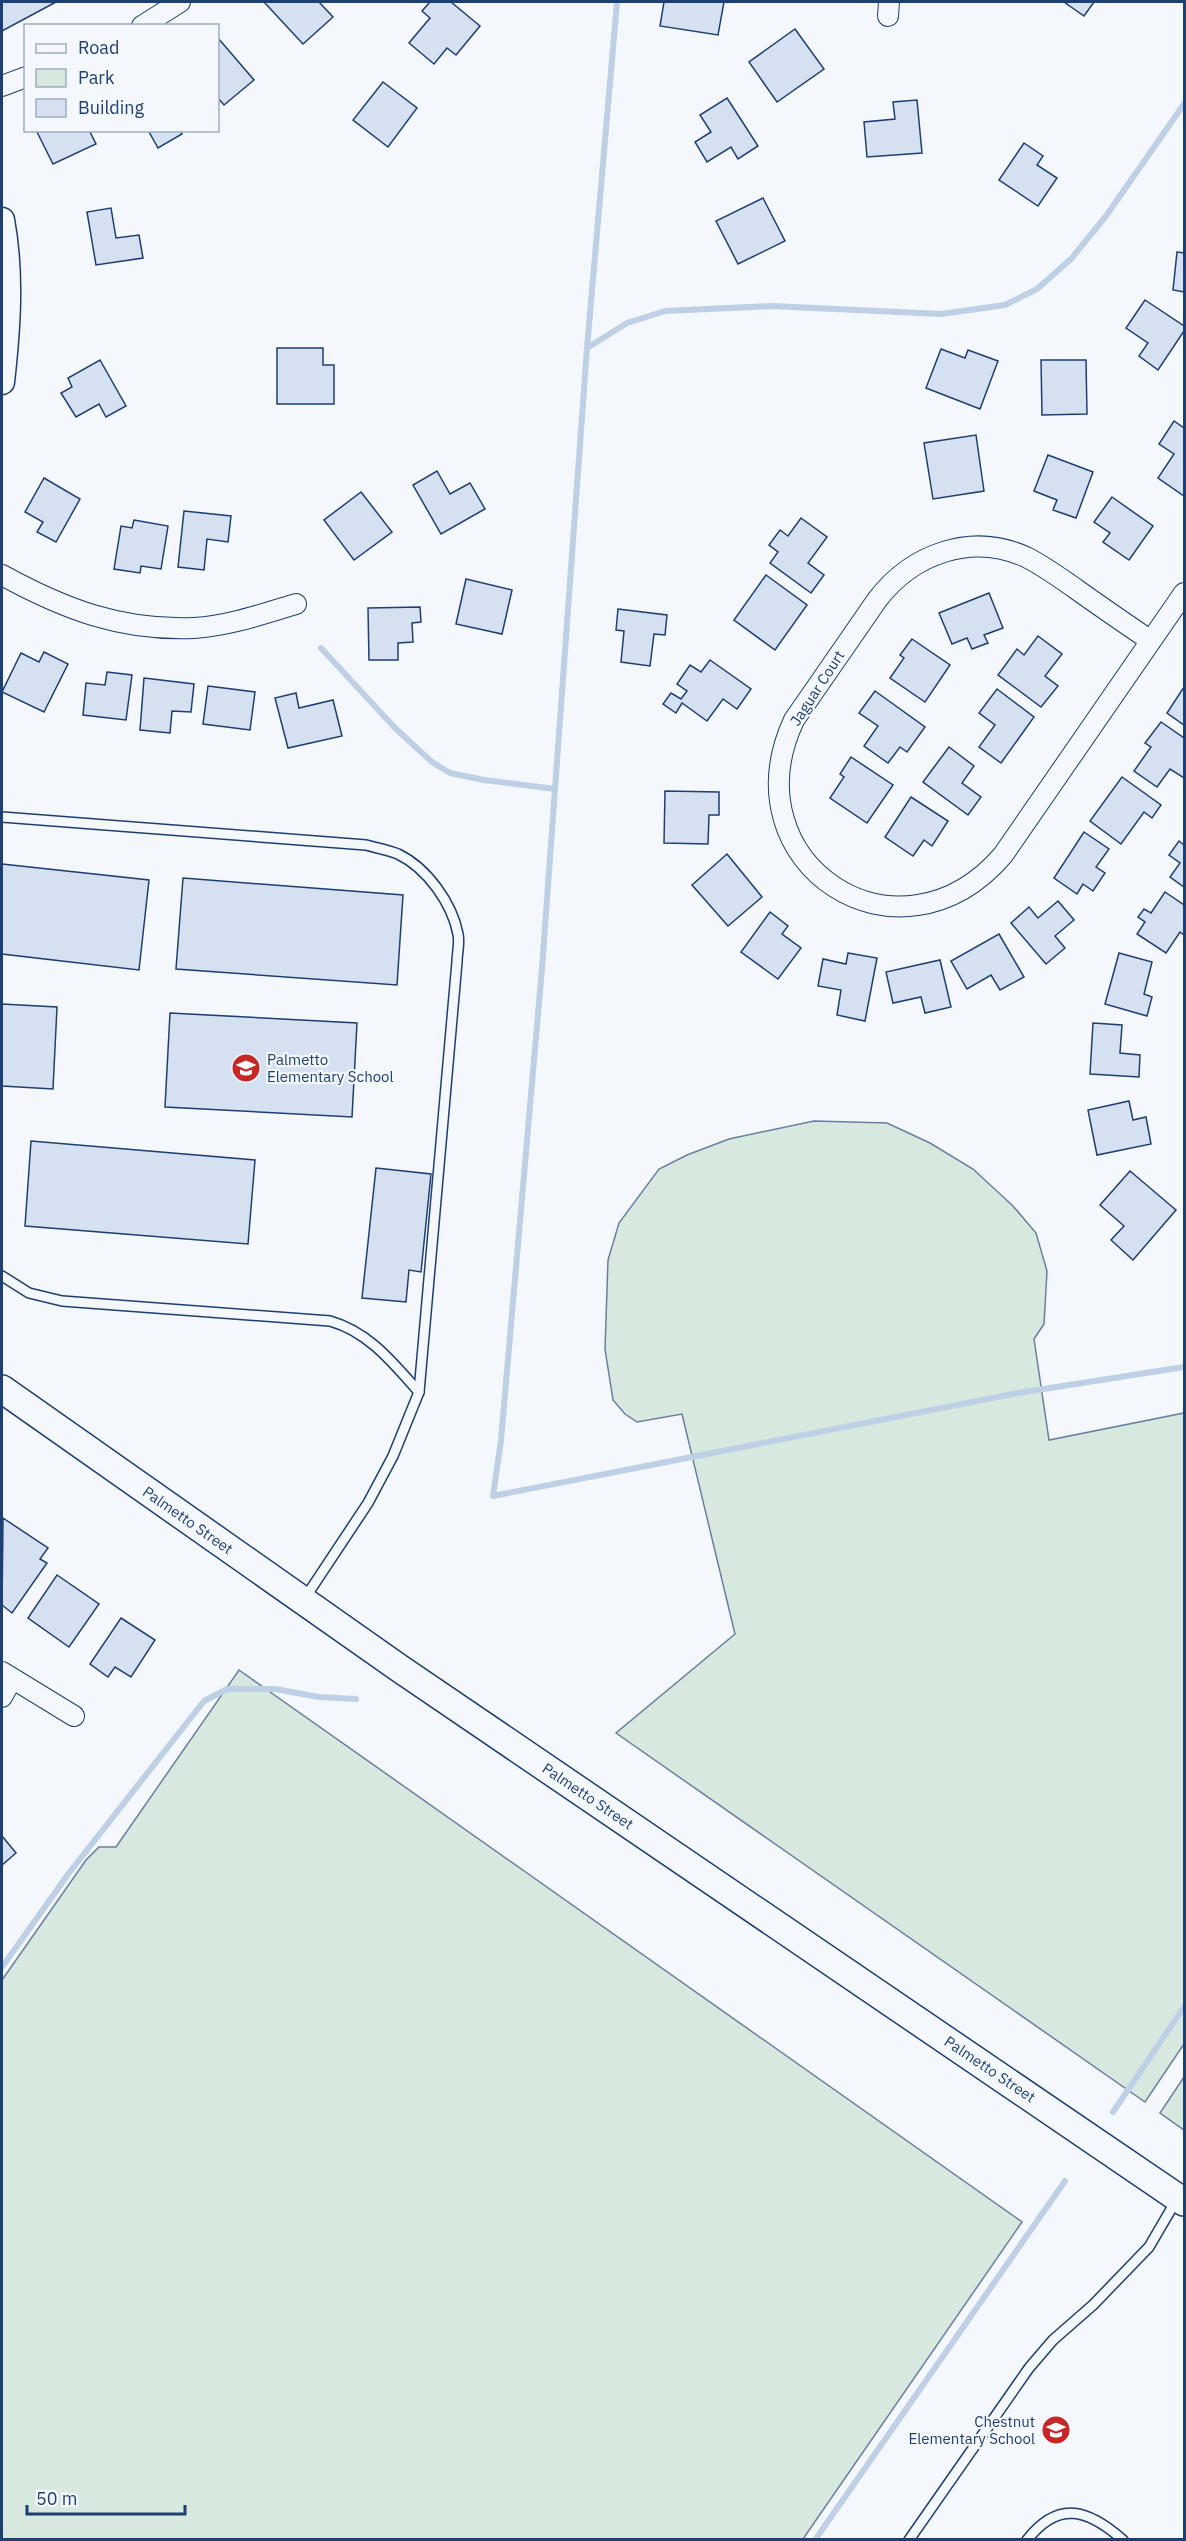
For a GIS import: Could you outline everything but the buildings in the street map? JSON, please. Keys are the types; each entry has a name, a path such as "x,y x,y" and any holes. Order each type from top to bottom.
{"main road":[{"name":"Palmetto Street","path":"2,1389 303,1601 1181,2200"}],"street":[{"path":"145,24 180,2"},
{"path":"2,86 24,78"},
{"path":"2,220 8,307 2,382"},
{"name":"Jaguar Court","path":"1151,641 1042,566 1008,551 980,547 952,548 917,562 888,585 794,720 786,737 778,776 779,796 782,815 799,851 825,880 841,891 875,904 920,905 962,891 984,875 1003,855 1185,593"},
{"path":"2,575 46,599 82,613 119,623 157,628 196,628 246,619 296,604"},
{"path":"2,1696 7,1676 74,1716"}],"lane":[{"path":"2,817 366,846 398,854 412,863 429,878 451,912 458,936 419,1392 393,1456 368,1503 303,1601"},
{"path":"2,1276 29,1293 62,1301 330,1321 349,1326 363,1334 419,1392"},
{"path":"909,2540 1029,2368 1053,2340 1093,2305 1149,2247 1181,2200"},
{"path":"1027,2540 1036,2528 1054,2515 1079,2512 1104,2523 1123,2540"}],"green space":[{"path":"814,1121 887,1123 930,1143 973,1169 1013,1206 1036,1233 1047,1271 1044,1324 1034,1339 1049,1440 1184,1413 1184,2044 1145,2102 616,1733 735,1634 682,1414 637,1422 625,1414 613,1400 605,1349 608,1260 619,1223 659,1169 687,1155 729,1139"},
{"path":"239,1670 1022,2222 803,2539 2,2539 2,1980 86,1860 99,1847 116,1847"},
{"path":"1184,2077 1184,2130 1160,2113"}],"waterway":[{"path":"617,2 587,348 542,968 501,1440 493,1496 1018,1393 1184,1367"},
{"path":"587,348 627,323 665,311 772,306 941,314 1005,305 1037,289 1071,259 1106,216 1184,104"},
{"path":"321,648 396,729 432,762 450,773 555,789"},
{"path":"2,1967 69,1873 204,1701 227,1689 275,1689 319,1697 356,1699"},
{"path":"1113,2112 1184,2007"},
{"path":"815,2540 1065,2181"}],"place":[{"name":"Palmetto Elementary School","path":"246,1068"},
{"name":"Chestnut Elementary School","path":"1056,2430"}]}
